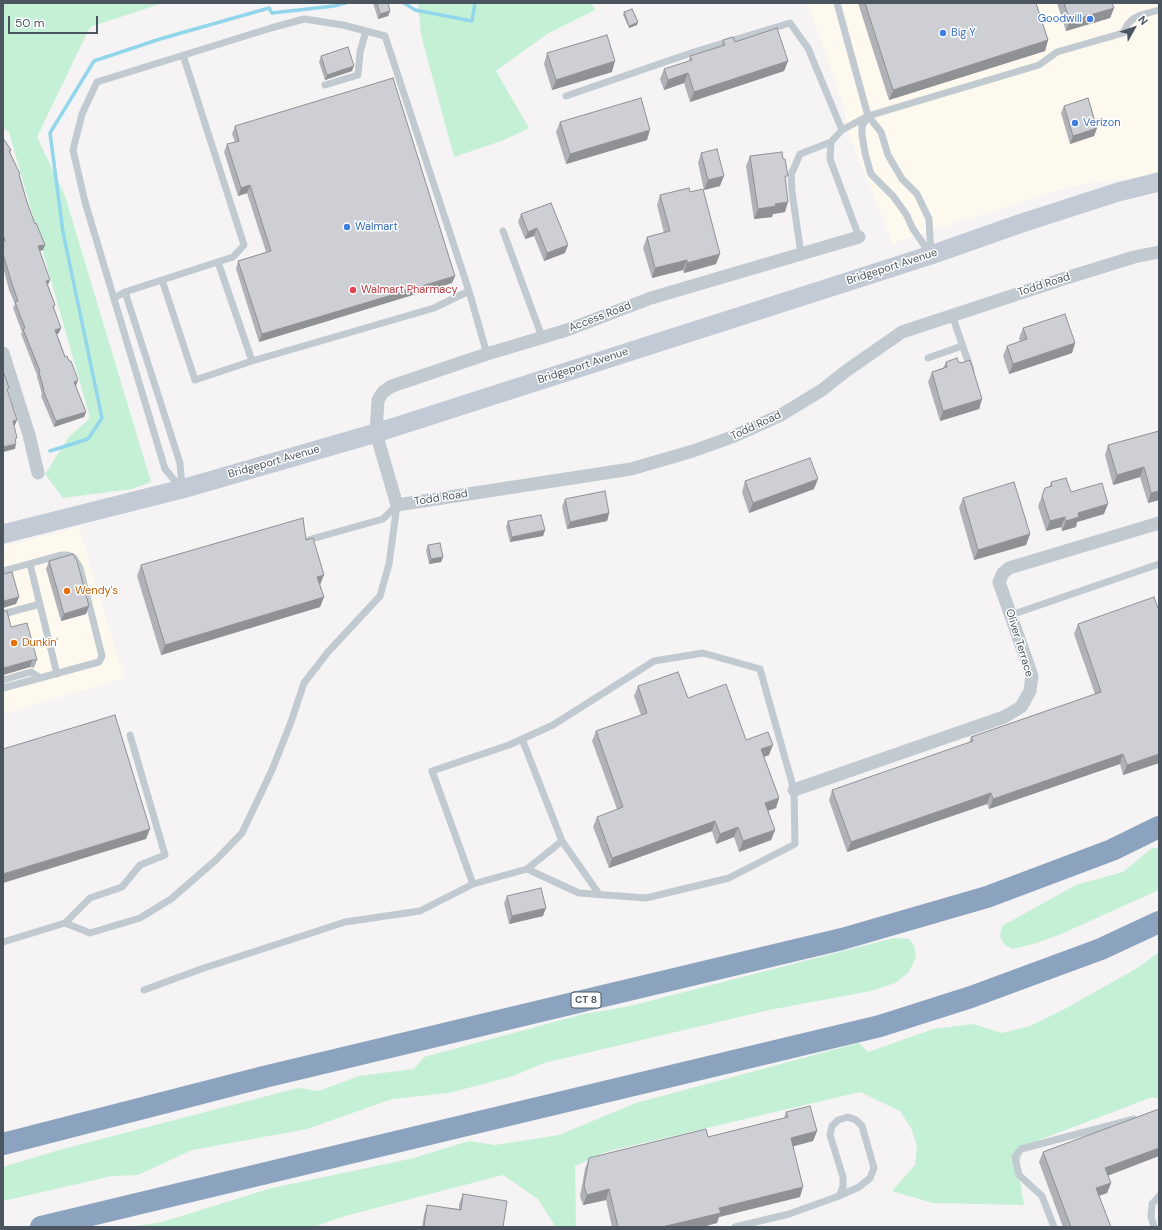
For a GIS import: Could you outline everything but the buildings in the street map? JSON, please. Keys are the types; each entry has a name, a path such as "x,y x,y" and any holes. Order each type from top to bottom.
{"highway":[{"name":"CT 8","path":"3,1144 272,1076 842,939 987,896 1112,850 1159,827"},
{"path":"41,1227 880,1026 971,997 1100,949 1159,922"}],"main road":[{"name":"Bridgeport Avenue","path":"3,534 182,489 376,433 931,255 1019,224 1118,192 1159,182"}],"street":[{"name":"Access Road","path":"376,433 378,400 383,392 392,386 487,354 567,330 651,298 859,237"},
{"name":"Todd Road","path":"397,505 631,469 693,451 732,438 781,415 822,390 846,371 902,332 1063,279 1134,257 1159,252"},
{"path":"3,353 29,435 38,473"},
{"path":"376,433 397,505"},
{"name":"Oliver Terrace","path":"794,790 1004,717 1021,707 1030,692 1032,676 999,582 1003,573 1009,568 1159,523"}],"lane":[{"path":"837,3 868,116 881,132 888,155 902,179 917,194 929,219 931,255"},
{"path":"801,254 792,192 791,174 800,154 831,142 842,130 868,116 1039,65 1057,52 1123,33 1127,25 1141,15 1159,10"},
{"path":"182,489 165,469 85,202 73,150 82,114 98,82 304,19 343,25 385,36 469,291 487,354"},
{"path":"566,96 694,52 790,23 808,48 842,130"},
{"path":"325,85 358,76 360,52 366,31"},
{"path":"114,298 125,292 233,256 244,245 183,55"},
{"path":"868,116 862,126 862,135 871,174 893,196 931,255"},
{"path":"831,142 830,159 859,237"},
{"path":"503,231 542,337"},
{"path":"218,262 252,361"},
{"path":"162,280 195,380 252,361 434,308 469,291"},
{"path":"125,292 180,463 182,489"},
{"path":"952,315 973,376"},
{"path":"928,358 962,346"},
{"path":"308,540 384,519 397,505"},
{"path":"65,923 90,933 140,918 171,899 216,860 242,833 272,770 291,722 304,683 328,652 380,596 390,564 397,505"},
{"path":"3,571 61,555 68,555 74,558 80,568 102,656 99,662 3,688"},
{"path":"30,564 57,674"},
{"path":"1011,615 1159,564"},
{"path":"6,611 40,604"},
{"path":"473,884 432,771 509,745 553,725 654,661 703,653 760,669 794,790 795,844 729,878 646,898 579,893 527,868"},
{"path":"3,680 31,672 40,678"},
{"path":"3,942 65,923 90,898 122,886 140,865 165,855 130,735"},
{"path":"522,739 562,841 599,894"},
{"path":"144,990 201,969 345,922 420,911 473,884 527,868 562,841"},
{"path":"735,1227 789,1214 839,1196 859,1187 870,1178 874,1168 862,1126 856,1120 848,1117 838,1120 832,1126 830,1135 843,1177 843,1187 839,1196"},
{"path":"1054,1227 1042,1196 1019,1174 1015,1157 1021,1149 1144,1117"},
{"path":"1154,1227 1151,1217 1152,1204 1159,1196"}],"shaded area":[{"path":"808,3 1159,3 1159,171 1133,179 1095,182 1064,189 898,241 894,245 849,136 844,108"},
{"path":"79,527 124,678 3,714 3,546"}],"green space":[{"path":"3,3 163,3 90,27 37,137 65,196 151,482 132,489 63,498 45,474 69,437 90,418 9,132 3,128"},
{"path":"418,3 591,3 595,10 547,34 496,71 529,128 504,140 454,157 421,35"},
{"path":"1152,848 1159,848 1159,890 1061,934 1037,943 1012,949 1005,945 1000,937 1002,926 1076,885 1123,872"},
{"path":"894,938 909,939 914,945 916,957 909,972 895,983 871,991 769,1010 544,1063 513,1076 449,1093 392,1099 307,1129 192,1150 138,1175 112,1176 3,1201 3,1167 59,1150 298,1088 319,1091 359,1076 414,1069 424,1057 584,1014 630,1006"},
{"path":"1159,952 1159,1099 1152,1097 1024,1146 1018,1169 1024,1205 933,1203 892,1191 915,1165 917,1146 911,1128 900,1111 860,1092 605,1152 575,1166 576,1227 554,1227 554,1224 538,1199 503,1175 345,1216 313,1227 130,1227 162,1222 272,1188 414,1158 469,1141 495,1145 559,1135 636,1103 859,1043 868,1052 933,1029 973,1024 1002,1033 1030,1026 1063,1010 1139,967"}],"waterway":[{"path":"50,451 88,439 102,418 63,232 50,133 94,61 160,39 269,8 272,13 334,6 345,3"},
{"path":"404,3 415,10 472,21 475,3"}],"place":[{"name":"Goodwill","path":"1090,19"},
{"name":"Big Y","path":"943,33"},
{"name":"Verizon","path":"1075,123"},
{"name":"Walmart","path":"347,227"},
{"name":"Walmart Pharmacy","path":"353,290"},
{"name":"Wendy's","path":"67,591"},
{"name":"Dunkin'","path":"14,643"}]}
